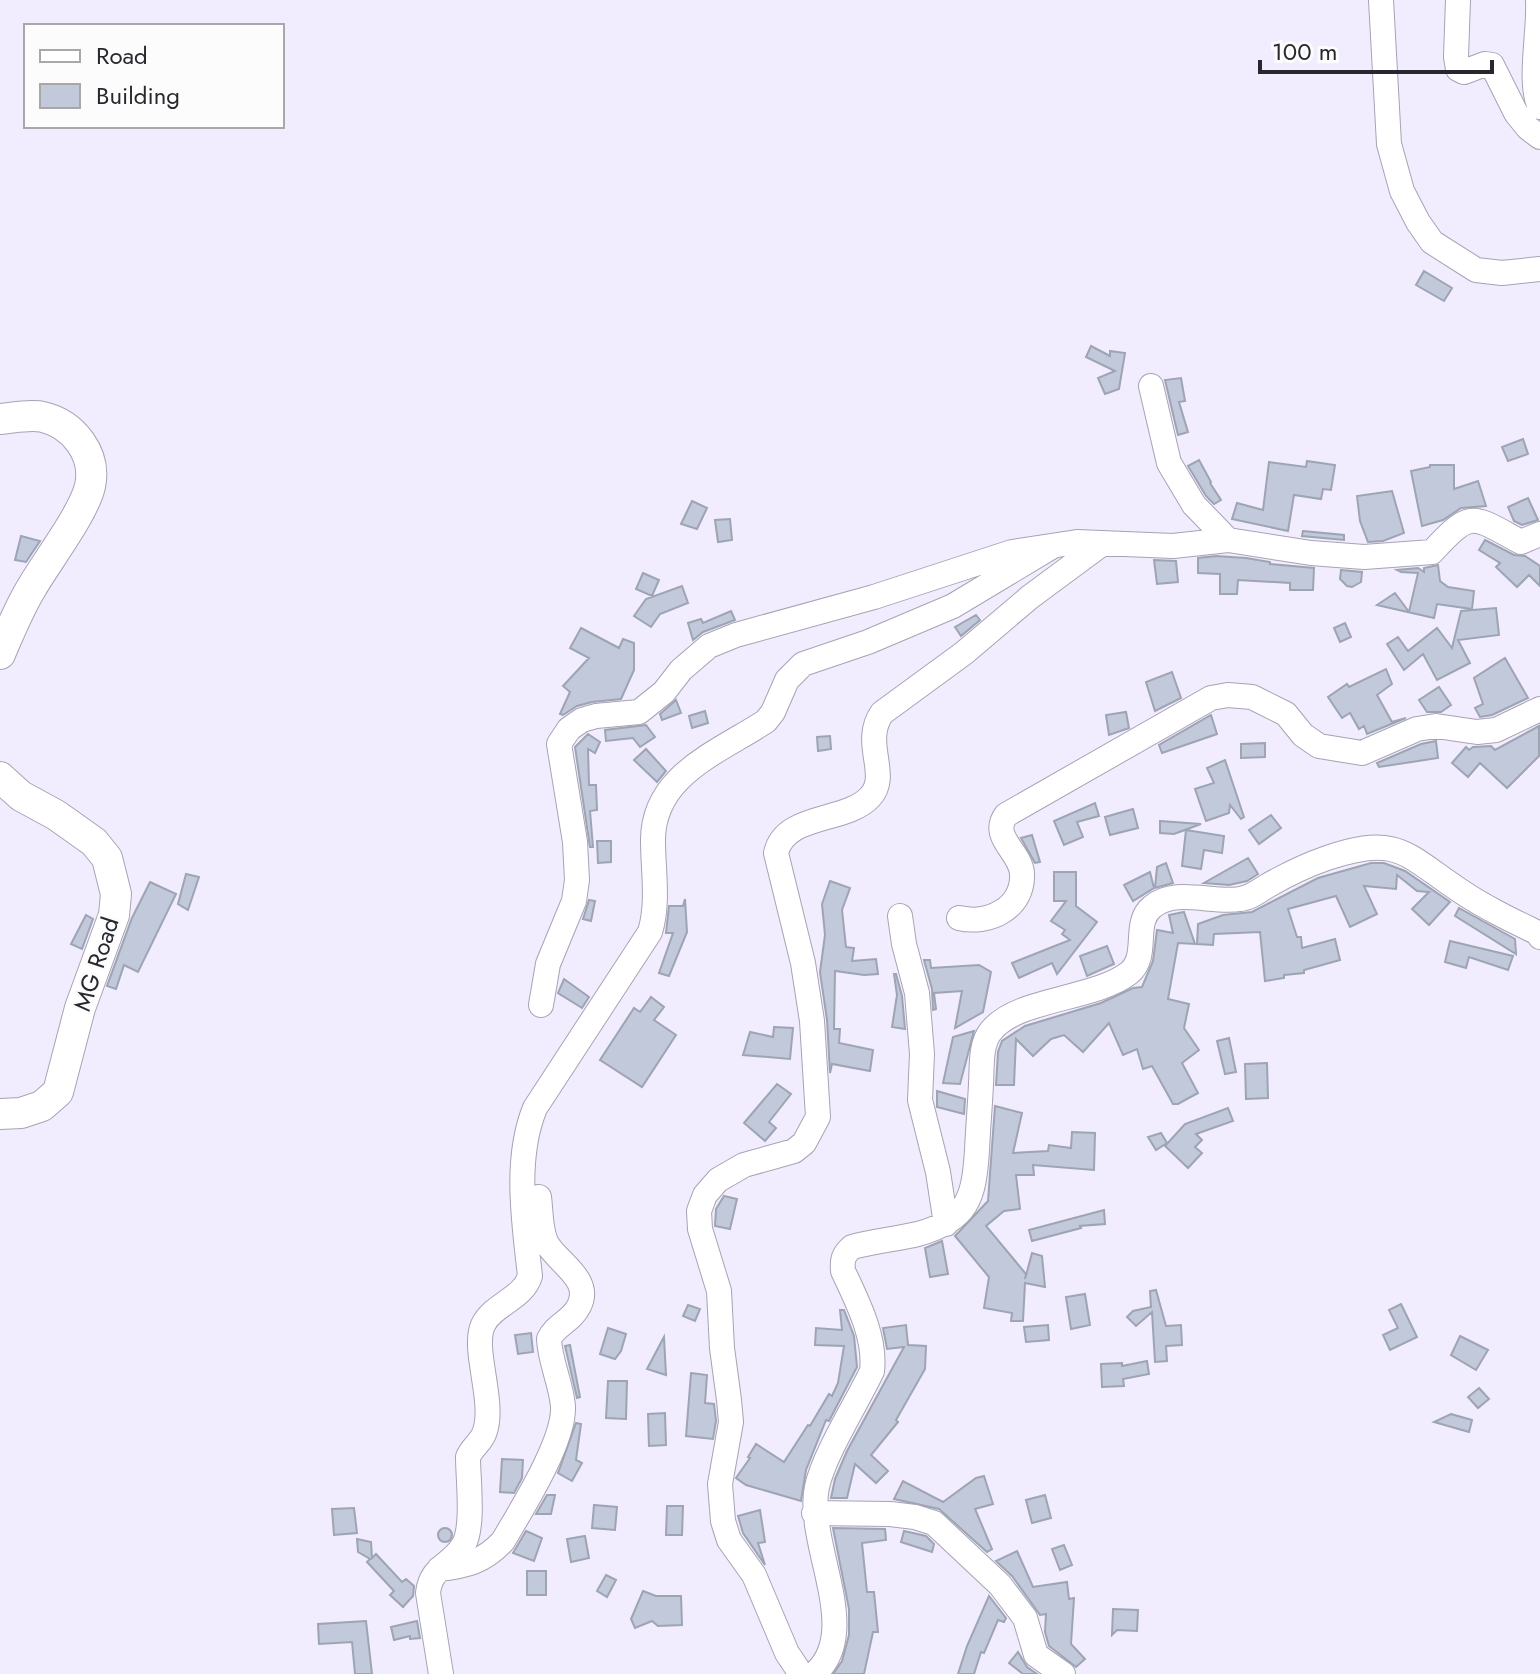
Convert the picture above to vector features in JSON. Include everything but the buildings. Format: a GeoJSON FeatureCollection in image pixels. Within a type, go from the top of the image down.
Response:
{"type":"FeatureCollection","features":[{"type":"Feature","properties":{"kind":"main road"},"geometry":{"type":"LineString","coordinates":[[0,419],[41,417],[66,426],[83,443],[91,484],[82,506],[23,601],[0,654]]}},
{"type":"Feature","properties":{"kind":"main road","name":"MG Road"},"geometry":{"type":"LineString","coordinates":[[0,777],[21,796],[69,823],[94,842],[107,858],[116,894],[114,915],[80,1008],[58,1092],[42,1106],[21,1113],[0,1114]]}},
{"type":"Feature","properties":{"kind":"street"},"geometry":{"type":"LineString","coordinates":[[1381,0],[1389,144],[1402,191],[1418,222],[1432,242],[1476,270],[1502,273],[1540,269]]}},
{"type":"Feature","properties":{"kind":"street"},"geometry":{"type":"LineString","coordinates":[[1458,0],[1458,69],[1464,72],[1485,64],[1492,65],[1516,113],[1540,137]]}},
{"type":"Feature","properties":{"kind":"street"},"geometry":{"type":"LineString","coordinates":[[1538,0],[1534,88],[1540,107]]}},
{"type":"Feature","properties":{"kind":"street"},"geometry":{"type":"LineString","coordinates":[[1151,386],[1169,463],[1194,505],[1228,540]]}},
{"type":"Feature","properties":{"kind":"street"},"geometry":{"type":"LineString","coordinates":[[541,1005],[548,964],[574,901],[577,880],[575,842],[559,744],[569,729],[582,720],[639,712],[664,692],[681,670],[709,646],[736,635],[874,597],[988,558],[1053,546],[1103,543],[1173,546],[1228,540],[1311,553],[1364,557],[1432,552],[1458,523],[1476,519],[1521,542],[1540,534]]}},
{"type":"Feature","properties":{"kind":"street"},"geometry":{"type":"LineString","coordinates":[[801,1674],[787,1653],[754,1575],[729,1540],[719,1503],[731,1422],[719,1291],[700,1229],[699,1211],[705,1195],[718,1180],[744,1165],[794,1151],[804,1143],[818,1117],[812,1021],[803,963],[776,853],[782,838],[797,827],[846,811],[871,797],[879,778],[874,724],[882,713],[964,653],[1030,597],[1103,543]]}},
{"type":"Feature","properties":{"kind":"street"},"geometry":{"type":"LineString","coordinates":[[441,1674],[428,1593],[429,1582],[466,1541],[468,1457],[485,1433],[487,1420],[481,1335],[483,1325],[490,1315],[528,1284],[530,1276],[523,1159],[527,1127],[535,1108],[650,932],[656,913],[653,836],[658,808],[670,786],[692,767],[766,721],[787,680],[803,664],[868,642],[953,606],[1053,546]]}},
{"type":"Feature","properties":{"kind":"street"},"geometry":{"type":"LineString","coordinates":[[959,918],[976,922],[991,918],[1012,903],[1020,889],[1022,873],[1019,862],[1000,830],[1006,815],[1211,698],[1228,695],[1252,697],[1286,714],[1303,735],[1319,746],[1362,753],[1417,729],[1436,726],[1477,732],[1496,730],[1540,709]]}},
{"type":"Feature","properties":{"kind":"street"},"geometry":{"type":"LineString","coordinates":[[814,1674],[829,1657],[834,1645],[833,1607],[814,1513],[817,1485],[872,1371],[873,1359],[868,1334],[843,1271],[842,1261],[852,1247],[917,1234],[946,1224],[963,1210],[972,1195],[976,1175],[983,1058],[990,1031],[1008,1017],[1091,991],[1129,973],[1140,956],[1145,916],[1152,906],[1170,897],[1240,899],[1325,858],[1356,849],[1393,849],[1410,855],[1476,901],[1538,933],[1540,937]]}},
{"type":"Feature","properties":{"kind":"street"},"geometry":{"type":"LineString","coordinates":[[900,916],[917,993],[922,1054],[920,1100],[938,1172],[946,1224]]}},
{"type":"Feature","properties":{"kind":"street"},"geometry":{"type":"LineString","coordinates":[[439,1569],[469,1565],[494,1552],[503,1541],[548,1457],[563,1417],[563,1403],[549,1339],[551,1333],[579,1306],[582,1297],[573,1272],[544,1237],[537,1184],[523,1159]]}},
{"type":"Feature","properties":{"kind":"street"},"geometry":{"type":"LineString","coordinates":[[814,1513],[890,1514],[934,1523],[1000,1585],[1025,1618],[1036,1655],[1063,1674]]}}]}
